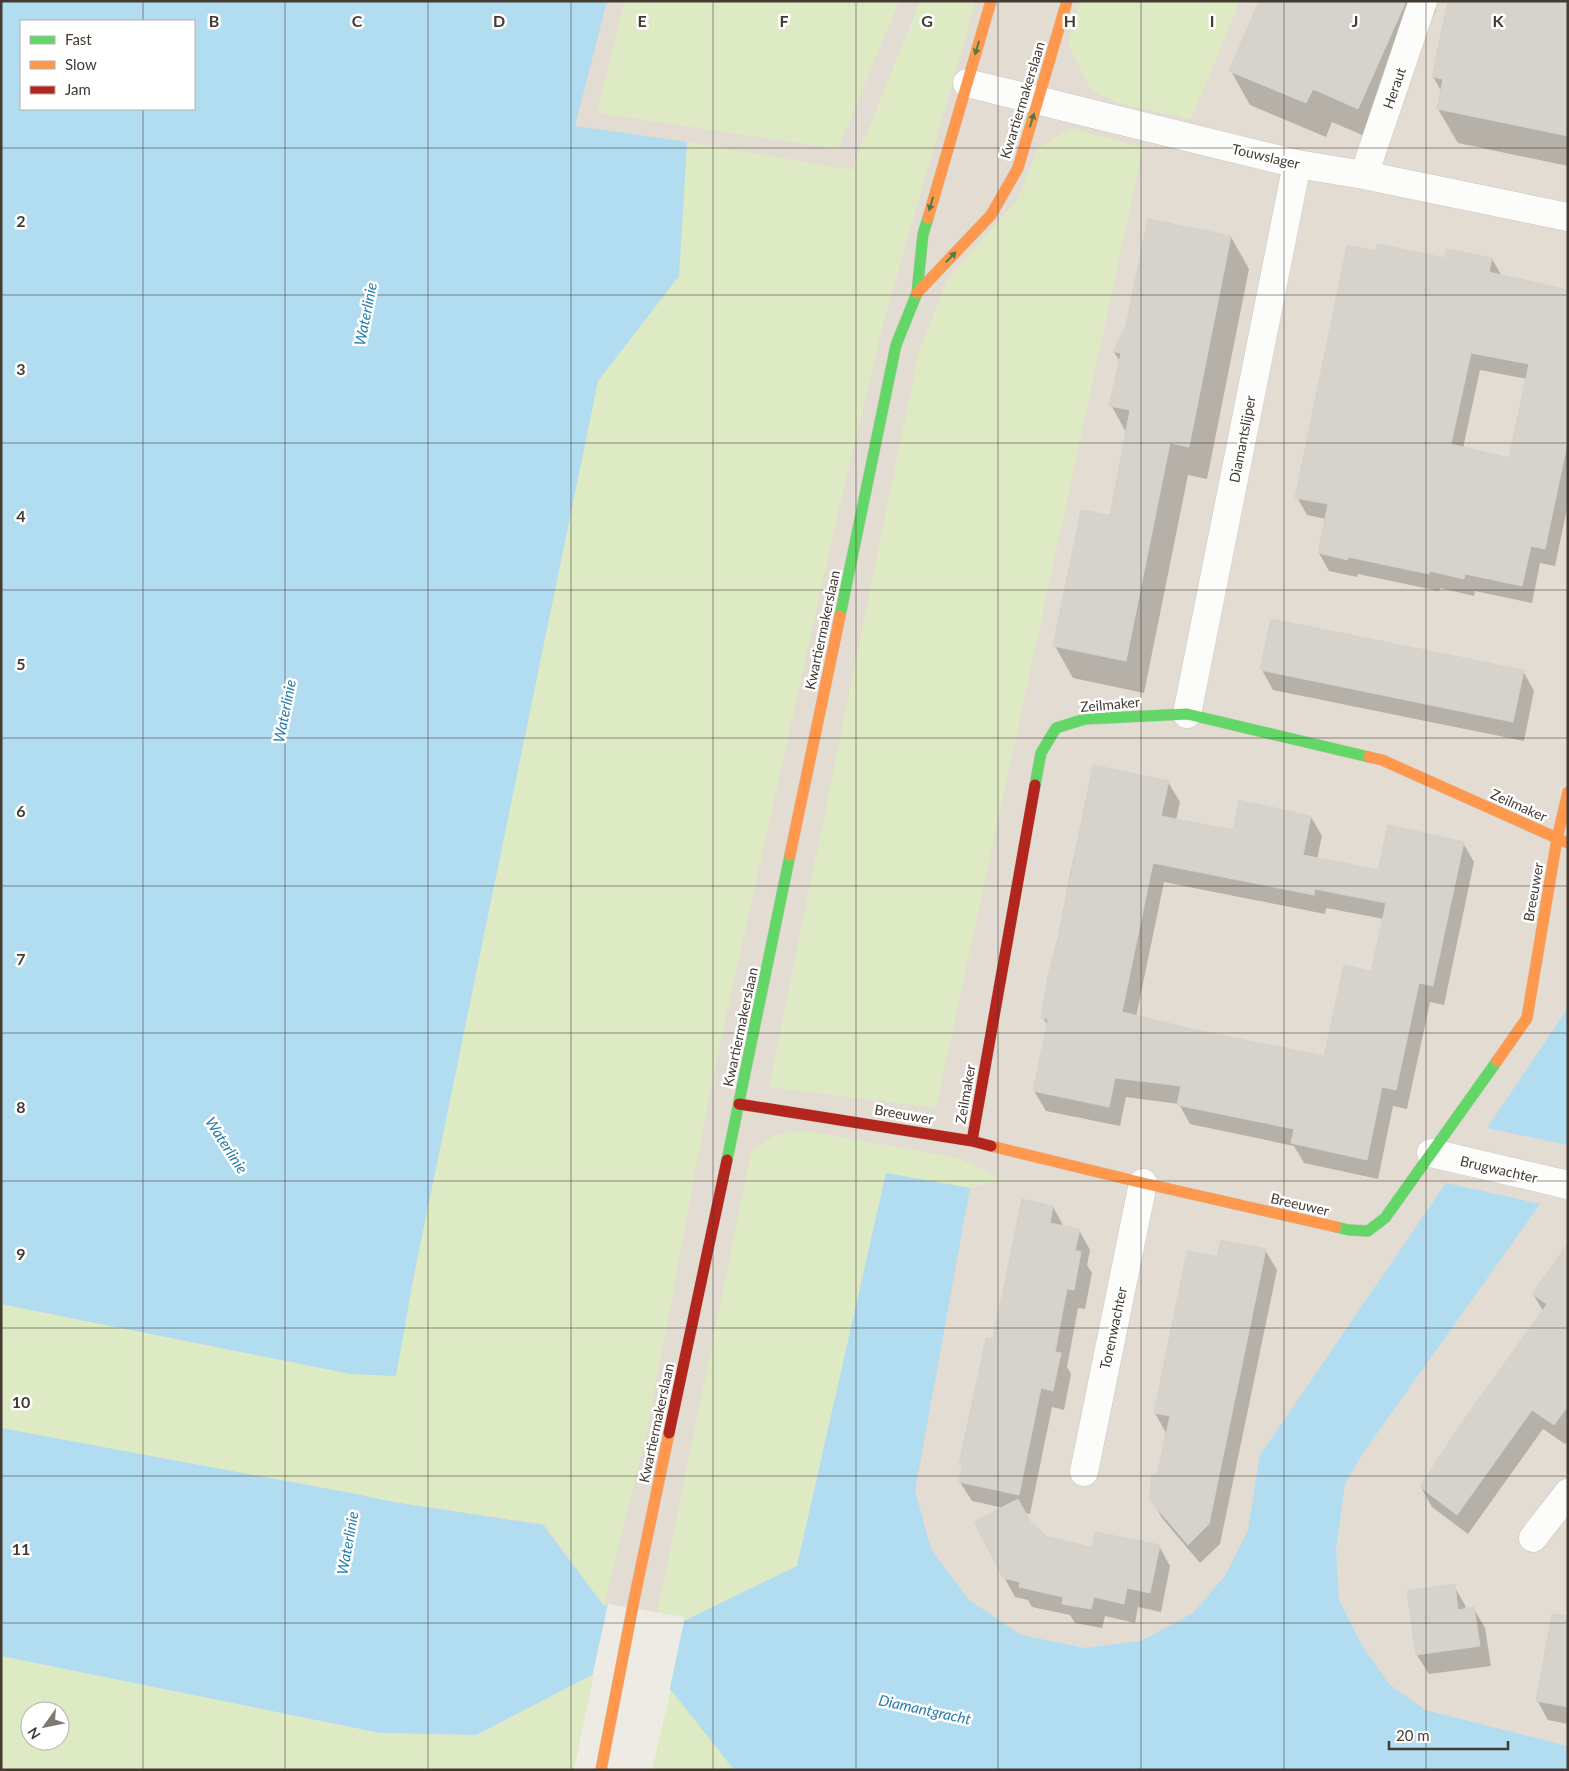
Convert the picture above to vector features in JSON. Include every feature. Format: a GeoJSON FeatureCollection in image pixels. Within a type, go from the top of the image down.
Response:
{"type":"FeatureCollection","features":[{"type":"Feature","properties":{"kind":"main road","name":"Kwartiermakerslaan"},"geometry":{"type":"LineString","coordinates":[[601,1770],[634,1600],[739,1104],[896,344],[917,293],[923,234],[990,1]]}},
{"type":"Feature","properties":{"kind":"main road","name":"Kwartiermakerslaan"},"geometry":{"type":"LineString","coordinates":[[917,293],[991,215],[1018,168],[1067,1]]}},
{"type":"Feature","properties":{"kind":"main road","name":"Zeilmaker"},"geometry":{"type":"LineString","coordinates":[[972,1141],[1041,753],[1056,728],[1085,719],[1187,714],[1382,760],[1563,841]]}},
{"type":"Feature","properties":{"kind":"main road","name":"Breeuwer"},"geometry":{"type":"LineString","coordinates":[[739,1104],[972,1141],[1143,1183],[1349,1230],[1368,1230],[1385,1218],[1527,1018],[1563,841],[1568,792]]}},
{"type":"Feature","properties":{"kind":"street","name":"Heraut"},"geometry":{"type":"LineString","coordinates":[[1364,175],[1423,1]]}},
{"type":"Feature","properties":{"kind":"street","name":"Touwslager"},"geometry":{"type":"LineString","coordinates":[[967,83],[1297,164],[1364,175],[1568,217]]}},
{"type":"Feature","properties":{"kind":"street","name":"Diamantslijper"},"geometry":{"type":"LineString","coordinates":[[1187,714],[1297,164]]}},
{"type":"Feature","properties":{"kind":"street","name":"Brugwachter"},"geometry":{"type":"LineString","coordinates":[[1431,1153],[1568,1186]]}},
{"type":"Feature","properties":{"kind":"street","name":"Torenwachter"},"geometry":{"type":"LineString","coordinates":[[1084,1472],[1143,1183]]}},
{"type":"Feature","properties":{"kind":"street"},"geometry":{"type":"LineString","coordinates":[[1533,1538],[1568,1493]]}},
{"type":"Feature","properties":{"kind":"shaded area"},"geometry":{"type":"Polygon","coordinates":[[[1,1],[1568,1],[1568,1759],[633,1616],[1,1490],[1,1]]]}},
{"type":"Feature","properties":{"kind":"green space"},"geometry":{"type":"Polygon","coordinates":[[[624,1],[899,1],[838,149],[597,113],[624,1]]]}},
{"type":"Feature","properties":{"kind":"green space"},"geometry":{"type":"Polygon","coordinates":[[[920,1],[976,1],[883,324],[839,509],[715,1066],[648,1426],[604,1606],[544,1524],[393,1502],[1,1429],[1,1304],[351,1374],[396,1376],[414,1275],[598,381],[679,276],[687,142],[852,170],[920,1]]]}},
{"type":"Feature","properties":{"kind":"green space"},"geometry":{"type":"Polygon","coordinates":[[[1080,1],[1240,1],[1191,119],[1118,103],[1090,89],[1068,44],[1080,1]]]}},
{"type":"Feature","properties":{"kind":"green space"},"geometry":{"type":"Polygon","coordinates":[[[1072,128],[1143,148],[936,1108],[769,1087],[919,350],[949,277],[1017,200],[1038,148],[1072,128]]]}},
{"type":"Feature","properties":{"kind":"green space"},"geometry":{"type":"Polygon","coordinates":[[[813,1132],[958,1158],[1002,1179],[971,1188],[886,1173],[797,1566],[686,1620],[657,1614],[751,1153],[772,1137],[786,1133],[813,1132]]]}},
{"type":"Feature","properties":{"kind":"green space"},"geometry":{"type":"Polygon","coordinates":[[[1,1656],[380,1733],[476,1735],[594,1674],[574,1770],[1,1770],[1,1656]]]}},
{"type":"Feature","properties":{"kind":"green space"},"geometry":{"type":"Polygon","coordinates":[[[671,1689],[734,1770],[652,1770],[671,1689]]]}},
{"type":"Feature","properties":{"kind":"water","name":"Waterlinie"},"geometry":{"type":"Polygon","coordinates":[[[1,1],[607,1],[575,126],[687,142],[679,276],[598,381],[414,1275],[396,1376],[351,1374],[1,1304],[1,1]]]}},
{"type":"Feature","properties":{"kind":"water"},"geometry":{"type":"Polygon","coordinates":[[[1568,1008],[1568,1145],[1487,1128],[1568,1008]]]}},
{"type":"Feature","properties":{"kind":"water"},"geometry":{"type":"Polygon","coordinates":[[[886,1173],[970,1188],[915,1491],[931,1549],[968,1599],[1021,1635],[1085,1648],[1141,1641],[1193,1613],[1225,1576],[1248,1530],[1260,1455],[1446,1183],[1540,1204],[1363,1453],[1345,1484],[1336,1549],[1339,1600],[1361,1644],[1389,1684],[1425,1710],[1568,1746],[1568,1770],[734,1770],[671,1690],[594,1674],[476,1735],[380,1733],[1,1656],[1,1428],[393,1502],[543,1525],[604,1606],[686,1620],[797,1566],[886,1173]]]}},
{"type":"Feature","properties":{"kind":"pier"},"geometry":{"type":"Polygon","coordinates":[[[608,1604],[685,1617],[669,1692],[592,1677],[608,1604]]]}},
{"type":"Feature","properties":{"kind":"building"},"geometry":{"type":"Polygon","coordinates":[[[1259,1],[1406,1],[1358,109],[1313,89],[1306,103],[1229,71],[1259,1]]]}},
{"type":"Feature","properties":{"kind":"building"},"geometry":{"type":"Polygon","coordinates":[[[1448,1],[1568,1],[1568,136],[1437,109],[1443,79],[1432,77],[1448,1]]]}},
{"type":"Feature","properties":{"kind":"building"},"geometry":{"type":"Polygon","coordinates":[[[1148,219],[1231,236],[1189,447],[1170,443],[1126,661],[1053,646],[1081,510],[1110,515],[1130,410],[1109,406],[1121,353],[1113,352],[1126,325],[1148,219]]]}},
{"type":"Feature","properties":{"kind":"building"},"geometry":{"type":"Polygon","coordinates":[[[1377,244],[1445,258],[1446,249],[1492,258],[1489,272],[1568,290],[1568,440],[1545,549],[1531,546],[1522,586],[1465,574],[1464,579],[1430,571],[1429,574],[1348,557],[1348,560],[1318,553],[1328,504],[1295,498],[1347,245],[1376,251],[1377,244]],[[1471,353],[1451,444],[1509,458],[1529,364],[1471,353]]]}},
{"type":"Feature","properties":{"kind":"building"},"geometry":{"type":"Polygon","coordinates":[[[1271,619],[1524,670],[1513,722],[1260,670],[1271,619]]]}},
{"type":"Feature","properties":{"kind":"building"},"geometry":{"type":"Polygon","coordinates":[[[1093,765],[1169,781],[1161,816],[1233,830],[1239,800],[1311,816],[1303,855],[1378,870],[1388,825],[1464,842],[1433,986],[1419,983],[1396,1090],[1382,1087],[1367,1160],[1291,1143],[1294,1129],[1177,1105],[1181,1086],[1115,1078],[1109,1107],[1033,1091],[1048,1019],[1041,1018],[1048,976],[1058,938],[1093,765]],[[1153,863],[1122,1012],[1192,1029],[1324,1056],[1344,965],[1371,971],[1386,903],[1315,889],[1314,895],[1153,863]]]}},
{"type":"Feature","properties":{"kind":"building"},"geometry":{"type":"Polygon","coordinates":[[[1022,1199],[1053,1206],[1050,1223],[1080,1229],[1075,1250],[1081,1252],[1074,1290],[1067,1289],[1055,1352],[1061,1353],[1053,1391],[1041,1388],[1019,1495],[959,1482],[962,1466],[959,1465],[986,1338],[993,1339],[1022,1199]]]}},
{"type":"Feature","properties":{"kind":"building"},"geometry":{"type":"Polygon","coordinates":[[[1221,1240],[1266,1249],[1209,1524],[1188,1545],[1149,1499],[1152,1474],[1157,1475],[1170,1416],[1154,1413],[1187,1251],[1217,1257],[1221,1240]]]}},
{"type":"Feature","properties":{"kind":"building"},"geometry":{"type":"Polygon","coordinates":[[[1568,1243],[1568,1406],[1554,1425],[1532,1410],[1457,1515],[1420,1487],[1458,1428],[1547,1304],[1532,1294],[1568,1243]]]}},
{"type":"Feature","properties":{"kind":"building"},"geometry":{"type":"Polygon","coordinates":[[[1018,1499],[1031,1523],[1048,1537],[1092,1547],[1095,1532],[1160,1545],[1150,1593],[1127,1588],[1124,1604],[1094,1597],[1091,1609],[1062,1604],[1063,1597],[1019,1587],[1020,1582],[1003,1578],[974,1522],[1018,1499]]]}},
{"type":"Feature","properties":{"kind":"building"},"geometry":{"type":"Polygon","coordinates":[[[1455,1584],[1458,1610],[1474,1607],[1480,1646],[1416,1655],[1407,1591],[1455,1584]]]}},
{"type":"Feature","properties":{"kind":"building"},"geometry":{"type":"Polygon","coordinates":[[[1552,1614],[1568,1616],[1568,1707],[1536,1701],[1552,1614]]]}},
{"type":"Feature","properties":{"kind":"traffic: fast"},"geometry":{"type":"LineString","coordinates":[[840,616],[896,345],[917,293],[923,234],[928,218]]}},
{"type":"Feature","properties":{"kind":"traffic: fast"},"geometry":{"type":"LineString","coordinates":[[1035,785],[1041,753],[1056,728],[1085,719],[1187,714],[1369,757]]}},
{"type":"Feature","properties":{"kind":"traffic: fast"},"geometry":{"type":"LineString","coordinates":[[727,1160],[790,855]]}},
{"type":"Feature","properties":{"kind":"traffic: fast"},"geometry":{"type":"LineString","coordinates":[[1336,1227],[1368,1231],[1385,1218],[1497,1061]]}},
{"type":"Feature","properties":{"kind":"traffic: slow"},"geometry":{"type":"LineString","coordinates":[[928,218],[991,1]]}},
{"type":"Feature","properties":{"kind":"traffic: slow"},"geometry":{"type":"LineString","coordinates":[[917,293],[991,215],[1018,168],[1067,1]]}},
{"type":"Feature","properties":{"kind":"traffic: slow"},"geometry":{"type":"LineString","coordinates":[[790,855],[840,616]]}},
{"type":"Feature","properties":{"kind":"traffic: slow"},"geometry":{"type":"LineString","coordinates":[[1369,757],[1382,760],[1568,843]]}},
{"type":"Feature","properties":{"kind":"traffic: slow"},"geometry":{"type":"LineString","coordinates":[[1497,1061],[1527,1018],[1557,839],[1568,792]]}},
{"type":"Feature","properties":{"kind":"traffic: slow"},"geometry":{"type":"LineString","coordinates":[[991,1146],[1336,1227]]}},
{"type":"Feature","properties":{"kind":"traffic: slow"},"geometry":{"type":"LineString","coordinates":[[601,1770],[669,1433]]}},
{"type":"Feature","properties":{"kind":"traffic: jam"},"geometry":{"type":"LineString","coordinates":[[972,1141],[1035,785]]}},
{"type":"Feature","properties":{"kind":"traffic: jam"},"geometry":{"type":"LineString","coordinates":[[739,1104],[972,1141],[991,1146]]}},
{"type":"Feature","properties":{"kind":"traffic: jam"},"geometry":{"type":"LineString","coordinates":[[669,1433],[727,1160]]}},
{"type":"Feature","properties":{"kind":"water label","name":"Diamantgracht"},"geometry":{"type":"Point","coordinates":[925,1709]}}]}
